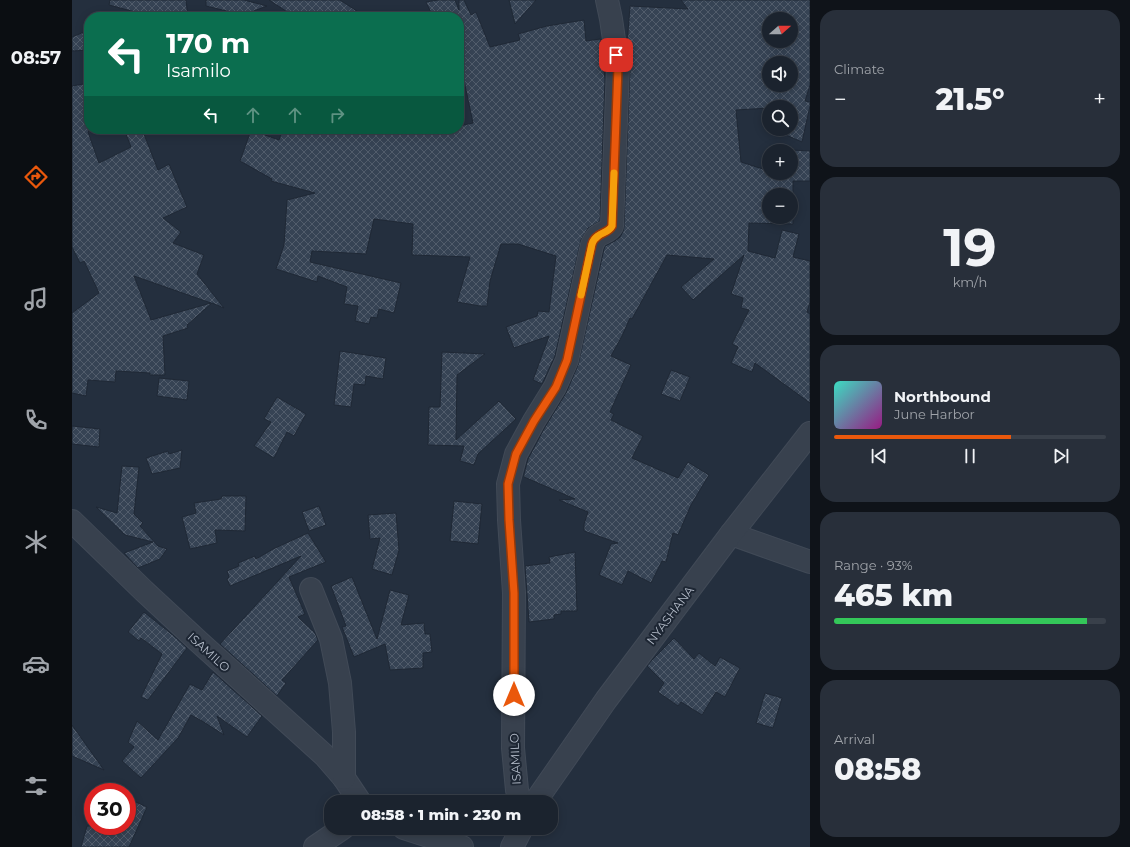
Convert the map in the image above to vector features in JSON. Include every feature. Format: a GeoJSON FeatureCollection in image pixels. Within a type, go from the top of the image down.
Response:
{"type":"FeatureCollection","features":[{"type":"Feature","properties":{"kind":"street","name":"ISAMILO"},"geometry":{"type":"LineString","coordinates":[[518,795],[514,748],[514,593],[508,484],[516,454],[534,421],[556,387],[567,360],[592,244],[598,236],[610,229],[612,226],[618,67],[607,0]]}},
{"type":"Feature","properties":{"kind":"street","name":"NYASHANA"},"geometry":{"type":"LineString","coordinates":[[540,795],[606,700],[731,534],[810,433]]}},
{"type":"Feature","properties":{"kind":"street","name":"ISAMILO"},"geometry":{"type":"LineString","coordinates":[[72,521],[138,586],[324,755],[344,778],[355,795]]}},
{"type":"Feature","properties":{"kind":"street"},"geometry":{"type":"LineString","coordinates":[[731,534],[810,562]]}},
{"type":"Feature","properties":{"kind":"street"},"geometry":{"type":"LineString","coordinates":[[311,589],[331,639],[340,683],[344,732],[344,778]]}},
{"type":"Feature","properties":{"kind":"street"},"geometry":{"type":"LineString","coordinates":[[315,847],[333,835]]}},
{"type":"Feature","properties":{"kind":"street"},"geometry":{"type":"LineString","coordinates":[[425,835],[462,847]]}},
{"type":"Feature","properties":{"kind":"street"},"geometry":{"type":"LineString","coordinates":[[512,847],[518,835]]}},
{"type":"Feature","properties":{"kind":"building"},"geometry":{"type":"Polygon","coordinates":[[[110,0],[186,0],[187,12],[135,12],[109,5],[110,0]]]}},
{"type":"Feature","properties":{"kind":"building"},"geometry":{"type":"Polygon","coordinates":[[[206,0],[244,0],[267,6],[251,12],[231,12],[206,6],[206,0]]]}},
{"type":"Feature","properties":{"kind":"building"},"geometry":{"type":"Polygon","coordinates":[[[269,0],[340,0],[358,12],[287,12],[269,0]]]}},
{"type":"Feature","properties":{"kind":"building"},"geometry":{"type":"Polygon","coordinates":[[[455,0],[459,10],[459,0],[464,0],[471,15],[476,12],[490,47],[520,40],[518,34],[547,26],[584,20],[586,41],[600,39],[605,79],[600,221],[588,228],[581,240],[555,356],[542,384],[533,380],[549,336],[514,348],[506,327],[537,316],[538,311],[549,312],[556,256],[518,244],[501,244],[490,281],[487,306],[457,302],[470,257],[412,255],[413,224],[374,219],[366,254],[312,251],[310,262],[401,283],[394,313],[379,309],[377,318],[371,317],[369,324],[355,321],[358,306],[344,304],[347,287],[318,276],[317,282],[276,269],[284,245],[287,200],[315,193],[271,181],[272,179],[240,161],[250,134],[262,134],[279,140],[281,134],[464,134],[464,125],[473,123],[464,81],[464,12],[431,12],[426,2],[455,0]]]}},
{"type":"Feature","properties":{"kind":"building"},"geometry":{"type":"Polygon","coordinates":[[[509,0],[536,0],[515,24],[509,0]]]}},
{"type":"Feature","properties":{"kind":"building"},"geometry":{"type":"Polygon","coordinates":[[[681,0],[810,0],[810,85],[805,101],[810,102],[810,106],[802,142],[788,136],[798,136],[798,100],[762,100],[762,108],[736,110],[741,162],[762,169],[762,180],[798,180],[798,150],[810,151],[810,181],[793,181],[793,188],[762,188],[762,223],[749,223],[748,251],[775,258],[782,230],[799,234],[793,257],[810,261],[810,302],[807,312],[810,314],[810,403],[755,363],[752,372],[731,363],[738,347],[732,344],[749,310],[741,308],[743,298],[731,294],[744,255],[693,300],[681,287],[714,259],[667,255],[632,319],[630,318],[611,356],[631,365],[610,412],[614,414],[611,420],[643,436],[632,458],[678,478],[688,462],[709,475],[691,505],[678,535],[673,533],[666,562],[662,561],[651,583],[628,571],[622,585],[599,575],[611,544],[618,543],[584,531],[584,524],[588,512],[559,500],[575,499],[524,477],[524,474],[528,459],[545,427],[566,393],[578,365],[605,246],[615,241],[623,232],[630,67],[627,45],[630,6],[688,9],[681,0]]]}},
{"type":"Feature","properties":{"kind":"building"},"geometry":{"type":"Polygon","coordinates":[[[84,32],[84,50],[72,51],[72,37],[84,32]]]}},
{"type":"Feature","properties":{"kind":"building"},"geometry":{"type":"Polygon","coordinates":[[[84,84],[84,134],[89,134],[99,163],[131,147],[126,134],[144,134],[158,170],[169,164],[187,207],[163,218],[181,232],[173,243],[204,255],[197,274],[224,308],[212,303],[187,325],[188,328],[163,336],[165,375],[150,375],[150,373],[116,371],[115,382],[88,380],[86,396],[72,393],[72,313],[99,293],[84,261],[80,263],[72,247],[72,86],[84,84]],[[134,276],[151,320],[211,303],[134,276]]]}},
{"type":"Feature","properties":{"kind":"building"},"geometry":{"type":"Polygon","coordinates":[[[340,351],[386,358],[383,379],[366,376],[365,385],[354,384],[351,407],[334,405],[340,351]]]}},
{"type":"Feature","properties":{"kind":"building"},"geometry":{"type":"Polygon","coordinates":[[[442,352],[485,354],[457,375],[456,440],[499,401],[516,419],[478,454],[474,465],[460,461],[464,446],[428,445],[429,407],[440,407],[442,352]]]}},
{"type":"Feature","properties":{"kind":"building"},"geometry":{"type":"Polygon","coordinates":[[[671,370],[690,377],[680,401],[661,394],[671,370]]]}},
{"type":"Feature","properties":{"kind":"building"},"geometry":{"type":"Polygon","coordinates":[[[159,378],[189,381],[187,400],[157,396],[159,378]]]}},
{"type":"Feature","properties":{"kind":"building"},"geometry":{"type":"Polygon","coordinates":[[[277,397],[306,414],[294,436],[287,432],[274,458],[254,446],[271,422],[264,419],[277,397]]]}},
{"type":"Feature","properties":{"kind":"building"},"geometry":{"type":"Polygon","coordinates":[[[72,426],[100,429],[99,447],[72,444],[72,426]]]}},
{"type":"Feature","properties":{"kind":"building"},"geometry":{"type":"Polygon","coordinates":[[[182,450],[180,468],[152,474],[146,458],[168,451],[169,454],[182,450]]]}},
{"type":"Feature","properties":{"kind":"building"},"geometry":{"type":"Polygon","coordinates":[[[122,466],[139,467],[134,514],[143,523],[140,526],[158,546],[167,549],[160,559],[138,568],[124,553],[153,542],[125,535],[96,507],[117,513],[122,466]]]}},
{"type":"Feature","properties":{"kind":"building"},"geometry":{"type":"Polygon","coordinates":[[[222,496],[246,496],[245,531],[215,530],[217,543],[190,549],[182,517],[196,513],[194,503],[221,499],[222,496]]]}},
{"type":"Feature","properties":{"kind":"building"},"geometry":{"type":"Polygon","coordinates":[[[454,501],[482,504],[478,544],[450,541],[454,501]]]}},
{"type":"Feature","properties":{"kind":"building"},"geometry":{"type":"Polygon","coordinates":[[[319,506],[326,525],[309,531],[302,512],[319,506]]]}},
{"type":"Feature","properties":{"kind":"building"},"geometry":{"type":"Polygon","coordinates":[[[396,513],[399,550],[392,575],[372,569],[380,538],[370,539],[368,515],[396,513]]]}},
{"type":"Feature","properties":{"kind":"building"},"geometry":{"type":"Polygon","coordinates":[[[308,533],[326,562],[289,577],[305,614],[298,617],[315,633],[318,640],[282,680],[286,683],[277,696],[220,644],[301,556],[230,586],[227,579],[229,577],[227,571],[239,566],[238,563],[255,556],[256,559],[273,549],[308,533]]]}},
{"type":"Feature","properties":{"kind":"building"},"geometry":{"type":"Polygon","coordinates":[[[575,552],[577,611],[561,611],[561,614],[554,615],[554,619],[529,622],[525,566],[550,563],[549,557],[575,552]]]}},
{"type":"Feature","properties":{"kind":"building"},"geometry":{"type":"Polygon","coordinates":[[[352,577],[377,639],[390,590],[409,595],[401,625],[424,623],[425,634],[430,634],[432,652],[423,653],[423,668],[390,670],[385,644],[354,657],[342,627],[346,626],[331,586],[352,577]]]}},
{"type":"Feature","properties":{"kind":"building"},"geometry":{"type":"Polygon","coordinates":[[[144,612],[187,648],[148,700],[141,697],[162,654],[141,638],[139,641],[128,632],[144,612]]]}},
{"type":"Feature","properties":{"kind":"building"},"geometry":{"type":"Polygon","coordinates":[[[674,638],[694,659],[699,653],[715,666],[720,657],[740,668],[725,697],[716,692],[702,715],[681,702],[678,706],[658,692],[664,683],[647,666],[674,638]]]}},
{"type":"Feature","properties":{"kind":"building"},"geometry":{"type":"Polygon","coordinates":[[[213,672],[262,716],[247,737],[217,716],[224,735],[191,715],[178,738],[141,778],[122,761],[134,747],[128,742],[137,721],[158,740],[190,684],[202,690],[213,672]]]}},
{"type":"Feature","properties":{"kind":"building"},"geometry":{"type":"Polygon","coordinates":[[[765,693],[782,698],[773,728],[756,723],[765,693]]]}},
{"type":"Feature","properties":{"kind":"building"},"geometry":{"type":"Polygon","coordinates":[[[72,725],[104,770],[72,756],[72,725]]]}},
{"type":"Feature","properties":{"kind":"building"},"geometry":{"type":"Polygon","coordinates":[[[136,802],[147,807],[136,831],[136,802]]]}},
{"type":"Feature","properties":{"kind":"building"},"geometry":{"type":"Polygon","coordinates":[[[84,835],[134,835],[129,847],[81,847],[84,835]]]}},
{"type":"Feature","properties":{"kind":"slow traffic"},"geometry":{"type":"LineString","coordinates":[[581,295],[592,244],[598,236],[610,229],[612,226],[614,173]]}},
{"type":"Feature","properties":{"kind":"route"},"geometry":{"type":"LineString","coordinates":[[514,695],[514,593],[508,484],[516,454],[534,421],[556,387],[567,360],[592,244],[598,236],[610,229],[612,226],[618,67],[616,55]]}}]}
